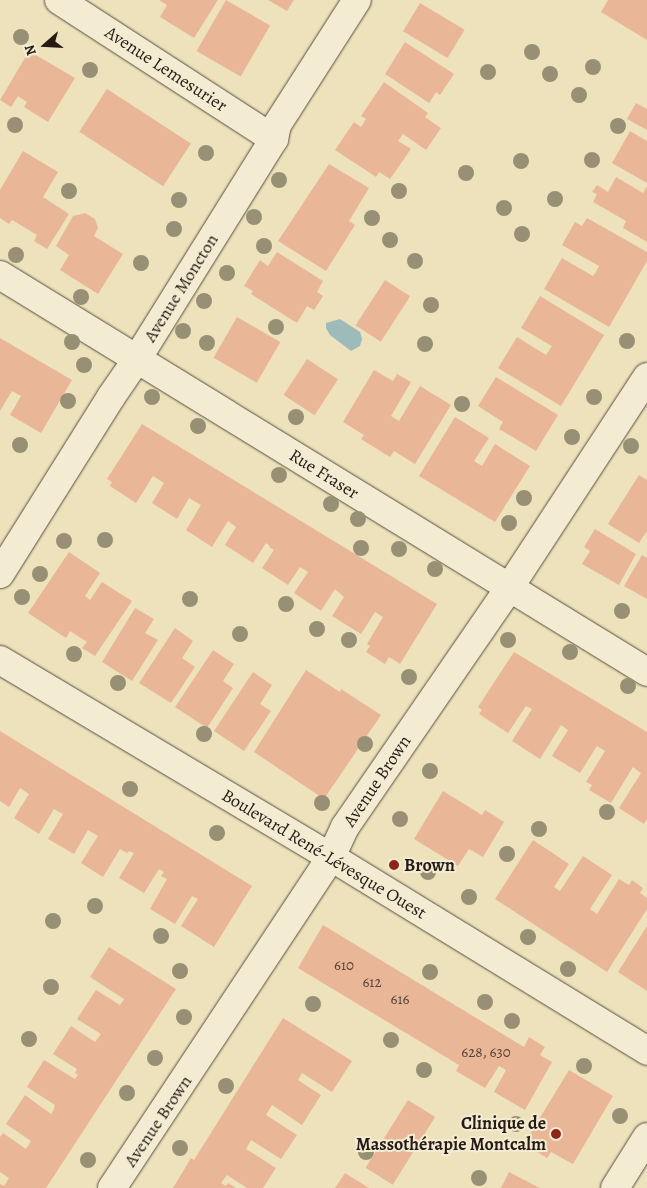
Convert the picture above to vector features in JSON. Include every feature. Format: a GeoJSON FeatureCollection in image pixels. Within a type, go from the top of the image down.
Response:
{"type":"FeatureCollection","features":[{"type":"Feature","properties":{"kind":"street","name":"Avenue Lemesurier"},"geometry":{"type":"LineString","coordinates":[[59,0],[274,139]]}},
{"type":"Feature","properties":{"kind":"street","name":"Avenue Moncton"},"geometry":{"type":"LineString","coordinates":[[0,574],[274,139],[278,125],[357,0]]}},
{"type":"Feature","properties":{"kind":"street","name":"Rue Fraser"},"geometry":{"type":"LineString","coordinates":[[0,275],[647,672]]}},
{"type":"Feature","properties":{"kind":"street","name":"Avenue Brown"},"geometry":{"type":"LineString","coordinates":[[112,1188],[331,857],[345,827],[510,588],[647,377]]}},
{"type":"Feature","properties":{"kind":"street","name":"Boulevard René-Lévesque Ouest"},"geometry":{"type":"LineString","coordinates":[[0,660],[331,857],[647,1051]]}},
{"type":"Feature","properties":{"kind":"street"},"geometry":{"type":"LineString","coordinates":[[615,1188],[647,1137]]}},
{"type":"Feature","properties":{"kind":"water"},"geometry":{"type":"Polygon","coordinates":[[[340,319],[360,332],[362,339],[360,346],[351,351],[330,335],[326,328],[326,323],[340,319]]]}},
{"type":"Feature","properties":{"kind":"building"},"geometry":{"type":"Polygon","coordinates":[[[159,0],[218,0],[194,38],[160,17],[167,5],[159,0]]]}},
{"type":"Feature","properties":{"kind":"building"},"geometry":{"type":"Polygon","coordinates":[[[226,0],[270,25],[241,77],[196,51],[226,0]]]}},
{"type":"Feature","properties":{"kind":"building"},"geometry":{"type":"Polygon","coordinates":[[[268,0],[294,0],[287,11],[268,0]]]}},
{"type":"Feature","properties":{"kind":"building"},"geometry":{"type":"Polygon","coordinates":[[[608,0],[647,0],[647,40],[601,12],[608,0]]]}},
{"type":"Feature","properties":{"kind":"building"},"geometry":{"type":"Polygon","coordinates":[[[420,3],[465,30],[448,58],[403,31],[420,3]]]}},
{"type":"Feature","properties":{"kind":"building"},"geometry":{"type":"Polygon","coordinates":[[[405,42],[454,74],[440,95],[436,92],[429,103],[385,74],[405,42]]]}},
{"type":"Feature","properties":{"kind":"building"},"geometry":{"type":"Polygon","coordinates":[[[29,51],[75,78],[48,122],[24,107],[27,102],[18,96],[11,107],[0,100],[29,51]]]}},
{"type":"Feature","properties":{"kind":"building"},"geometry":{"type":"Polygon","coordinates":[[[384,82],[428,113],[425,117],[441,128],[426,150],[403,134],[398,141],[411,149],[390,179],[379,172],[376,177],[335,150],[354,122],[361,127],[366,119],[361,116],[384,82]]]}},
{"type":"Feature","properties":{"kind":"building"},"geometry":{"type":"Polygon","coordinates":[[[107,89],[191,143],[163,186],[79,132],[107,89]]]}},
{"type":"Feature","properties":{"kind":"building"},"geometry":{"type":"Polygon","coordinates":[[[636,103],[647,109],[647,130],[627,119],[636,103]]]}},
{"type":"Feature","properties":{"kind":"building"},"geometry":{"type":"Polygon","coordinates":[[[630,131],[647,141],[647,183],[612,163],[630,131]]]}},
{"type":"Feature","properties":{"kind":"building"},"geometry":{"type":"Polygon","coordinates":[[[23,151],[58,172],[43,197],[69,214],[47,249],[34,241],[37,235],[12,220],[9,224],[0,218],[0,190],[23,151]]]}},
{"type":"Feature","properties":{"kind":"building"},"geometry":{"type":"Polygon","coordinates":[[[329,164],[369,188],[349,221],[355,225],[326,271],[278,241],[329,164]]]}},
{"type":"Feature","properties":{"kind":"building"},"geometry":{"type":"Polygon","coordinates":[[[616,177],[643,193],[647,186],[647,242],[623,228],[626,221],[593,202],[597,194],[592,192],[597,185],[608,192],[616,177]]]}},
{"type":"Feature","properties":{"kind":"building"},"geometry":{"type":"Polygon","coordinates":[[[85,213],[95,219],[98,228],[94,236],[123,254],[98,294],[60,270],[69,255],[56,246],[73,216],[85,213]]]}},
{"type":"Feature","properties":{"kind":"building"},"geometry":{"type":"Polygon","coordinates":[[[587,218],[647,252],[647,261],[609,327],[544,289],[562,258],[593,276],[596,272],[599,266],[562,245],[575,222],[582,226],[587,218]]]}},
{"type":"Feature","properties":{"kind":"building"},"geometry":{"type":"Polygon","coordinates":[[[277,252],[323,281],[317,292],[323,296],[314,310],[307,306],[297,323],[251,294],[253,291],[244,286],[260,260],[268,266],[277,252]]]}},
{"type":"Feature","properties":{"kind":"building"},"geometry":{"type":"Polygon","coordinates":[[[385,280],[410,296],[381,342],[356,325],[385,280]]]}},
{"type":"Feature","properties":{"kind":"building"},"geometry":{"type":"Polygon","coordinates":[[[540,296],[604,335],[561,406],[498,368],[517,337],[546,355],[552,346],[521,328],[540,296]]]}},
{"type":"Feature","properties":{"kind":"building"},"geometry":{"type":"Polygon","coordinates":[[[237,317],[280,342],[257,383],[214,358],[237,317]]]}},
{"type":"Feature","properties":{"kind":"building"},"geometry":{"type":"Polygon","coordinates":[[[0,338],[72,380],[41,433],[10,415],[21,396],[12,391],[0,411],[0,338]]]}},
{"type":"Feature","properties":{"kind":"building"},"geometry":{"type":"Polygon","coordinates":[[[307,359],[338,379],[315,415],[284,395],[307,359]]]}},
{"type":"Feature","properties":{"kind":"building"},"geometry":{"type":"Polygon","coordinates":[[[374,370],[393,381],[397,374],[411,382],[391,416],[399,421],[420,386],[451,405],[415,464],[394,451],[390,457],[361,439],[364,435],[343,422],[374,370]]]}},
{"type":"Feature","properties":{"kind":"building"},"geometry":{"type":"Polygon","coordinates":[[[496,377],[558,415],[536,451],[499,429],[503,422],[478,406],[496,377]]]}},
{"type":"Feature","properties":{"kind":"building"},"geometry":{"type":"Polygon","coordinates":[[[455,417],[489,438],[474,461],[482,466],[495,444],[530,466],[495,522],[419,476],[455,417]]]}},
{"type":"Feature","properties":{"kind":"building"},"geometry":{"type":"Polygon","coordinates":[[[142,424],[437,604],[400,664],[389,657],[385,664],[366,652],[370,646],[367,644],[383,617],[375,612],[361,634],[332,616],[344,597],[335,589],[321,611],[294,593],[308,572],[300,567],[288,585],[262,568],[274,550],[266,543],[253,563],[225,545],[236,527],[228,521],[212,547],[186,530],[201,505],[189,498],[177,519],[152,503],[164,483],[153,476],[136,503],[110,486],[112,482],[107,479],[142,424]]]}},
{"type":"Feature","properties":{"kind":"building"},"geometry":{"type":"Polygon","coordinates":[[[639,475],[647,480],[647,531],[639,543],[608,524],[639,475]]]}},
{"type":"Feature","properties":{"kind":"building"},"geometry":{"type":"Polygon","coordinates":[[[595,529],[636,554],[619,585],[582,564],[590,551],[584,547],[595,529]]]}},
{"type":"Feature","properties":{"kind":"building"},"geometry":{"type":"Polygon","coordinates":[[[69,552],[100,573],[85,596],[90,600],[102,582],[132,601],[95,656],[82,648],[87,642],[70,631],[66,638],[28,613],[69,552]]]}},
{"type":"Feature","properties":{"kind":"building"},"geometry":{"type":"Polygon","coordinates":[[[642,555],[647,558],[647,599],[624,586],[642,555]]]}},
{"type":"Feature","properties":{"kind":"building"},"geometry":{"type":"Polygon","coordinates":[[[135,608],[154,619],[145,633],[158,640],[132,681],[102,662],[135,608]]]}},
{"type":"Feature","properties":{"kind":"building"},"geometry":{"type":"Polygon","coordinates":[[[175,628],[193,641],[182,658],[195,667],[171,703],[139,683],[175,628]]]}},
{"type":"Feature","properties":{"kind":"building"},"geometry":{"type":"Polygon","coordinates":[[[213,650],[234,664],[223,681],[233,688],[207,728],[175,707],[213,650]]]}},
{"type":"Feature","properties":{"kind":"building"},"geometry":{"type":"Polygon","coordinates":[[[514,652],[647,732],[647,819],[644,824],[619,808],[641,773],[633,767],[611,803],[589,790],[592,785],[586,782],[605,751],[597,746],[580,773],[552,756],[568,730],[561,725],[540,759],[512,741],[532,709],[526,706],[508,733],[479,714],[482,710],[478,707],[514,652]]]}},
{"type":"Feature","properties":{"kind":"building"},"geometry":{"type":"Polygon","coordinates":[[[306,670],[340,692],[341,689],[381,715],[324,799],[254,752],[306,670]]]}},
{"type":"Feature","properties":{"kind":"building"},"geometry":{"type":"Polygon","coordinates":[[[253,672],[272,685],[260,704],[271,711],[244,751],[214,731],[253,672]]]}},
{"type":"Feature","properties":{"kind":"building"},"geometry":{"type":"Polygon","coordinates":[[[0,731],[252,886],[214,947],[181,926],[198,899],[192,896],[175,924],[150,909],[167,879],[161,876],[164,872],[159,869],[144,893],[119,878],[134,853],[129,851],[127,853],[120,849],[103,877],[81,863],[98,836],[88,830],[74,854],[48,839],[63,814],[54,809],[39,834],[14,818],[29,794],[20,788],[9,807],[0,801],[0,731]]]}},
{"type":"Feature","properties":{"kind":"building"},"geometry":{"type":"Polygon","coordinates":[[[443,791],[482,815],[485,810],[504,822],[483,857],[469,849],[458,866],[414,839],[443,791]]]}},
{"type":"Feature","properties":{"kind":"building"},"geometry":{"type":"Polygon","coordinates":[[[533,840],[569,864],[554,887],[560,891],[583,856],[612,875],[590,909],[597,914],[619,879],[629,885],[632,880],[643,888],[640,893],[647,898],[647,909],[607,972],[495,899],[533,840]]]}},
{"type":"Feature","properties":{"kind":"building"},"geometry":{"type":"Polygon","coordinates":[[[323,925],[524,1047],[529,1037],[545,1047],[540,1055],[552,1062],[525,1110],[494,1092],[506,1070],[499,1066],[485,1088],[456,1071],[459,1065],[298,968],[323,925]]]}},
{"type":"Feature","properties":{"kind":"building"},"geometry":{"type":"Polygon","coordinates":[[[647,926],[647,991],[618,972],[647,926]]]}},
{"type":"Feature","properties":{"kind":"building"},"geometry":{"type":"Polygon","coordinates":[[[109,947],[176,989],[46,1188],[0,1188],[0,1184],[4,1186],[9,1178],[0,1172],[0,1137],[3,1133],[26,1149],[31,1141],[6,1124],[25,1095],[51,1114],[53,1111],[55,1105],[27,1087],[44,1060],[75,1079],[78,1075],[75,1073],[77,1069],[53,1054],[71,1026],[95,1042],[101,1034],[77,1019],[96,990],[120,1005],[124,999],[90,977],[109,947]]]}},
{"type":"Feature","properties":{"kind":"building"},"geometry":{"type":"Polygon","coordinates":[[[283,1018],[352,1061],[332,1092],[302,1073],[298,1080],[321,1095],[302,1125],[272,1105],[266,1115],[297,1135],[281,1159],[251,1140],[246,1149],[276,1168],[263,1188],[247,1188],[227,1175],[221,1183],[226,1186],[228,1183],[236,1188],[173,1188],[191,1158],[194,1160],[283,1018]]]}},
{"type":"Feature","properties":{"kind":"building"},"geometry":{"type":"Polygon","coordinates":[[[569,1070],[613,1096],[573,1164],[551,1152],[547,1158],[524,1144],[569,1070]]]}},
{"type":"Feature","properties":{"kind":"building"},"geometry":{"type":"Polygon","coordinates":[[[408,1100],[435,1117],[393,1185],[366,1168],[408,1100]]]}},
{"type":"Feature","properties":{"kind":"building"},"geometry":{"type":"Polygon","coordinates":[[[509,1172],[540,1188],[501,1188],[509,1172]]]}},
{"type":"Feature","properties":{"kind":"building"},"geometry":{"type":"Polygon","coordinates":[[[345,1173],[369,1188],[335,1188],[345,1173]]]}},
{"type":"Feature","properties":{"kind":"place","name":"Brown"},"geometry":{"type":"Point","coordinates":[394,865]}},
{"type":"Feature","properties":{"kind":"place","name":"Clinique de Massothérapie Montcalm"},"geometry":{"type":"Point","coordinates":[556,1134]}}]}
